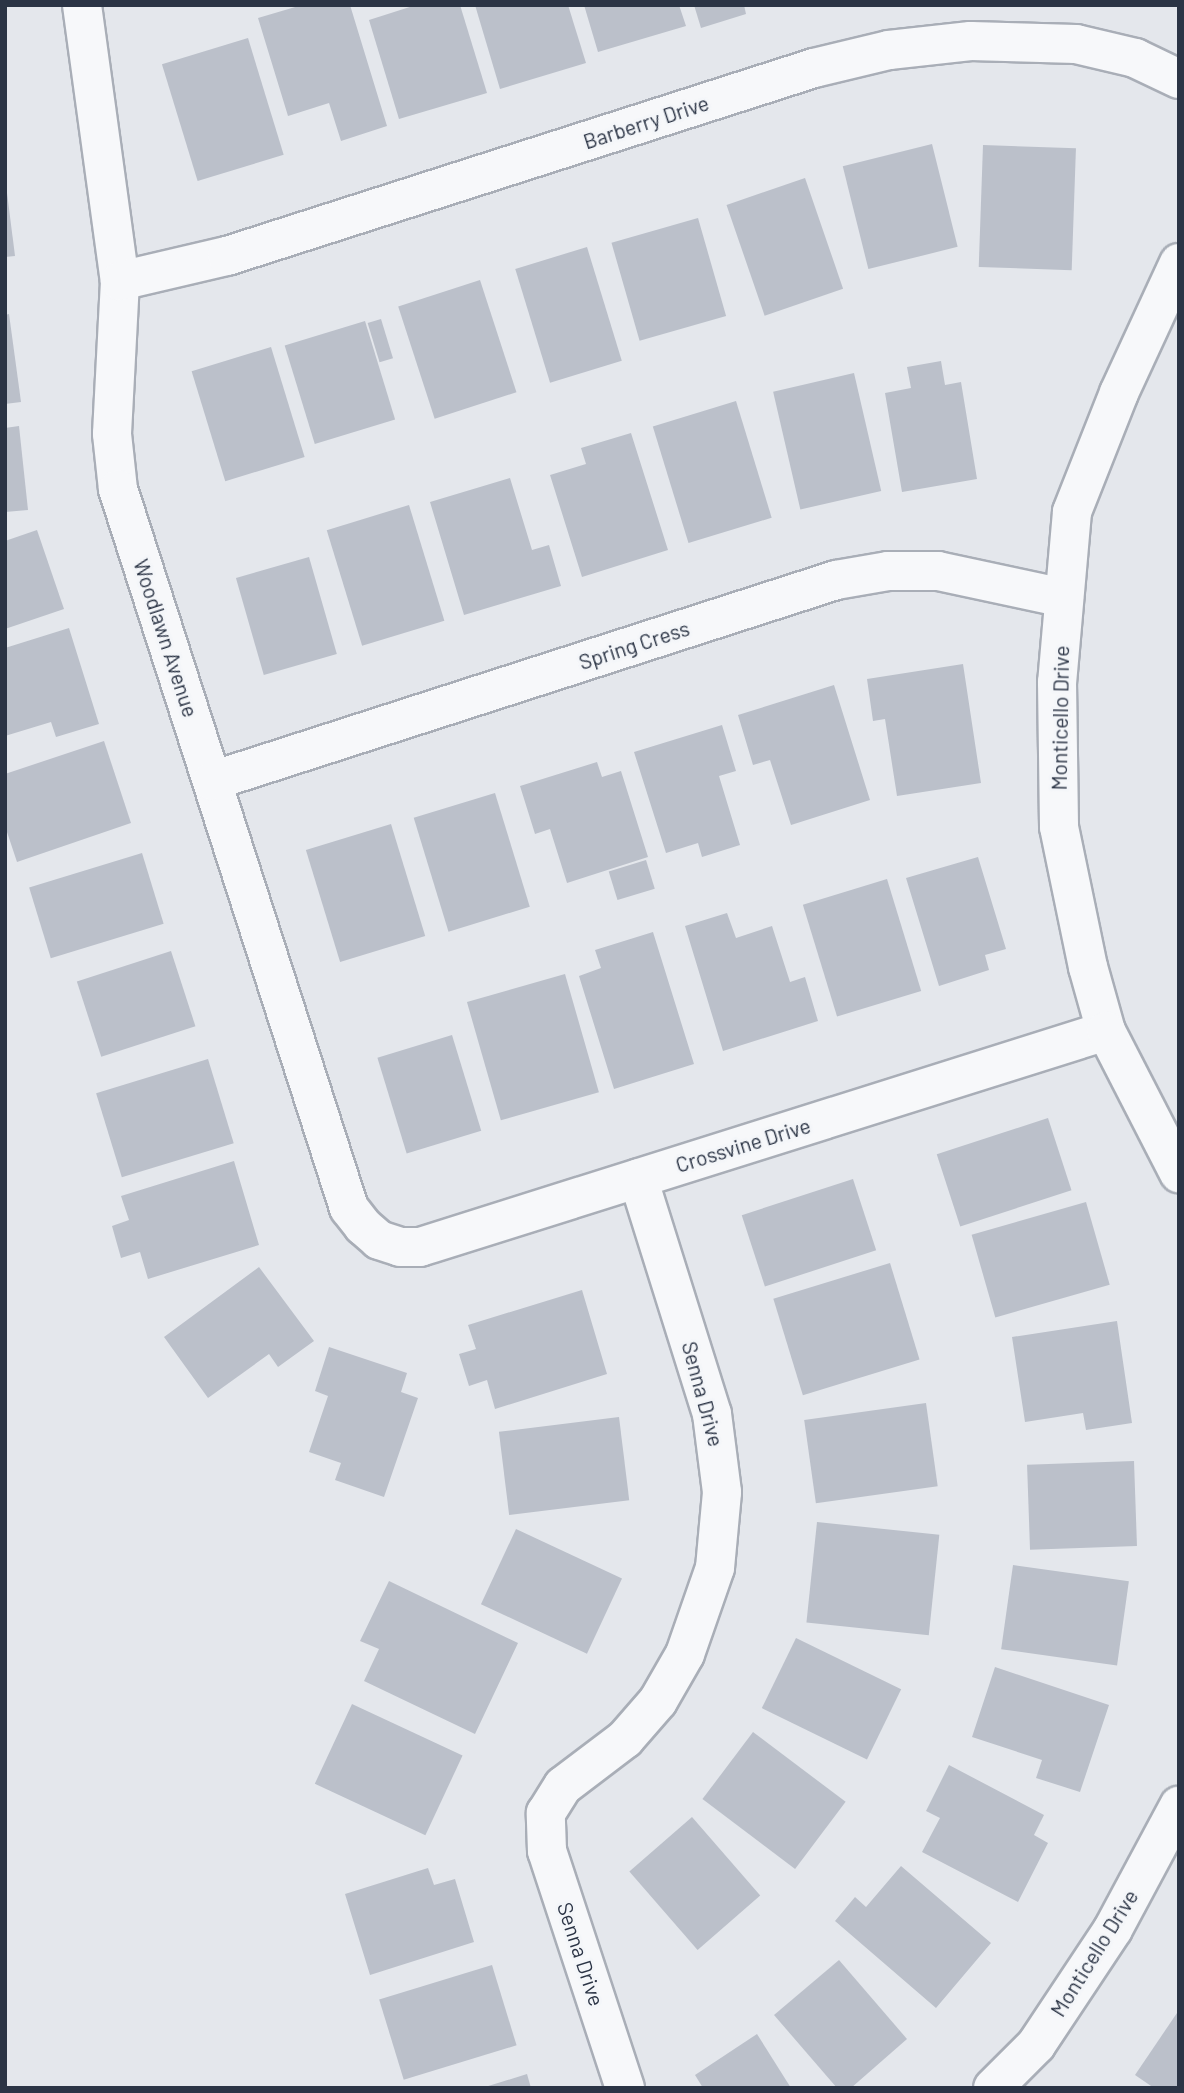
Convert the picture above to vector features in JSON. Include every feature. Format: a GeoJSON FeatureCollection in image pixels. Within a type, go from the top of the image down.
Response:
{"type":"FeatureCollection","features":[{"type":"Feature","properties":{"kind":"street","name":"Woodlawn Avenue"},"geometry":{"type":"LineString","coordinates":[[82,5],[120,281],[119,366],[112,433],[115,470],[349,1208],[379,1240]]}},
{"type":"Feature","properties":{"kind":"street","name":"Barberry Drive"},"geometry":{"type":"LineString","coordinates":[[120,281],[217,259],[814,68],[889,50],[971,41],[1076,44],[1135,58],[1179,79]]}},
{"type":"Feature","properties":{"kind":"street","name":"Monticello Drive"},"geometry":{"type":"LineString","coordinates":[[1179,263],[1119,393],[1072,512],[1057,681],[1059,827],[1088,967],[1106,1031],[1179,1173]]}},
{"type":"Feature","properties":{"kind":"street","name":"Spring Cress"},"geometry":{"type":"LineString","coordinates":[[212,781],[836,580],[888,571],[938,571],[1064,598]]}},
{"type":"Feature","properties":{"kind":"street","name":"Crossvine Drive"},"geometry":{"type":"LineString","coordinates":[[379,1240],[400,1247],[421,1247],[1106,1031]]}},
{"type":"Feature","properties":{"kind":"street","name":"Senna Drive"},"geometry":{"type":"LineString","coordinates":[[625,2088],[547,1851],[546,1813],[563,1786],[625,1739],[658,1701],[685,1654],[715,1568],[722,1492],[712,1414],[638,1178]]}},
{"type":"Feature","properties":{"kind":"street","name":"Monticello Drive"},"geometry":{"type":"LineString","coordinates":[[993,2088],[1036,2045],[1113,1929],[1179,1806]]}},
{"type":"Feature","properties":{"kind":"building"},"geometry":{"type":"Polygon","coordinates":[[[302,5],[350,5],[387,126],[341,141],[329,103],[288,116],[258,18],[302,5]]]}},
{"type":"Feature","properties":{"kind":"building"},"geometry":{"type":"Polygon","coordinates":[[[416,5],[460,5],[487,93],[399,119],[369,20],[416,5]]]}},
{"type":"Feature","properties":{"kind":"building"},"geometry":{"type":"Polygon","coordinates":[[[475,5],[568,5],[586,63],[500,89],[475,5]]]}},
{"type":"Feature","properties":{"kind":"building"},"geometry":{"type":"Polygon","coordinates":[[[584,5],[679,5],[686,26],[598,52],[584,5]]]}},
{"type":"Feature","properties":{"kind":"building"},"geometry":{"type":"Polygon","coordinates":[[[694,5],[744,5],[746,14],[701,28],[694,5]]]}},
{"type":"Feature","properties":{"kind":"building"},"geometry":{"type":"Polygon","coordinates":[[[248,38],[284,155],[198,181],[162,64],[248,38]]]}},
{"type":"Feature","properties":{"kind":"building"},"geometry":{"type":"Polygon","coordinates":[[[932,144],[958,247],[868,269],[843,166],[932,144]]]}},
{"type":"Feature","properties":{"kind":"building"},"geometry":{"type":"Polygon","coordinates":[[[983,145],[1076,148],[1072,270],[979,267],[983,145]]]}},
{"type":"Feature","properties":{"kind":"building"},"geometry":{"type":"Polygon","coordinates":[[[5,177],[15,256],[5,257],[5,177]]]}},
{"type":"Feature","properties":{"kind":"building"},"geometry":{"type":"Polygon","coordinates":[[[805,178],[843,289],[765,316],[727,205],[805,178]]]}},
{"type":"Feature","properties":{"kind":"building"},"geometry":{"type":"Polygon","coordinates":[[[698,218],[726,316],[640,341],[611,243],[698,218]]]}},
{"type":"Feature","properties":{"kind":"building"},"geometry":{"type":"Polygon","coordinates":[[[587,247],[622,361],[550,383],[515,269],[587,247]]]}},
{"type":"Feature","properties":{"kind":"building"},"geometry":{"type":"Polygon","coordinates":[[[480,280],[516,392],[435,419],[398,307],[480,280]]]}},
{"type":"Feature","properties":{"kind":"building"},"geometry":{"type":"Polygon","coordinates":[[[9,314],[21,402],[5,404],[5,315],[9,314]]]}},
{"type":"Feature","properties":{"kind":"building"},"geometry":{"type":"Polygon","coordinates":[[[381,319],[393,358],[380,362],[368,323],[381,319]]]}},
{"type":"Feature","properties":{"kind":"building"},"geometry":{"type":"Polygon","coordinates":[[[365,321],[395,419],[315,444],[285,346],[365,321]]]}},
{"type":"Feature","properties":{"kind":"building"},"geometry":{"type":"Polygon","coordinates":[[[271,347],[305,457],[225,481],[192,371],[271,347]]]}},
{"type":"Feature","properties":{"kind":"building"},"geometry":{"type":"Polygon","coordinates":[[[941,361],[945,385],[961,382],[977,479],[902,492],[885,393],[911,388],[907,367],[941,361]]]}},
{"type":"Feature","properties":{"kind":"building"},"geometry":{"type":"Polygon","coordinates":[[[854,373],[881,491],[800,510],[773,392],[854,373]]]}},
{"type":"Feature","properties":{"kind":"building"},"geometry":{"type":"Polygon","coordinates":[[[736,401],[772,518],[688,543],[653,426],[736,401]]]}},
{"type":"Feature","properties":{"kind":"building"},"geometry":{"type":"Polygon","coordinates":[[[19,426],[28,510],[5,512],[5,428],[19,426]]]}},
{"type":"Feature","properties":{"kind":"building"},"geometry":{"type":"Polygon","coordinates":[[[631,433],[668,550],[582,577],[550,475],[586,464],[581,448],[631,433]]]}},
{"type":"Feature","properties":{"kind":"building"},"geometry":{"type":"Polygon","coordinates":[[[510,478],[532,550],[549,545],[561,586],[464,615],[430,502],[510,478]]]}},
{"type":"Feature","properties":{"kind":"building"},"geometry":{"type":"Polygon","coordinates":[[[409,505],[444,621],[362,646],[327,530],[409,505]]]}},
{"type":"Feature","properties":{"kind":"building"},"geometry":{"type":"Polygon","coordinates":[[[37,530],[64,609],[5,629],[5,541],[37,530]]]}},
{"type":"Feature","properties":{"kind":"building"},"geometry":{"type":"Polygon","coordinates":[[[309,557],[337,654],[264,675],[236,578],[309,557]]]}},
{"type":"Feature","properties":{"kind":"building"},"geometry":{"type":"Polygon","coordinates":[[[69,628],[99,724],[56,737],[51,722],[5,736],[5,648],[69,628]]]}},
{"type":"Feature","properties":{"kind":"building"},"geometry":{"type":"Polygon","coordinates":[[[963,664],[981,783],[897,796],[885,719],[873,721],[867,679],[963,664]]]}},
{"type":"Feature","properties":{"kind":"building"},"geometry":{"type":"Polygon","coordinates":[[[834,685],[870,800],[791,825],[770,760],[753,765],[738,715],[834,685]]]}},
{"type":"Feature","properties":{"kind":"building"},"geometry":{"type":"Polygon","coordinates":[[[722,725],[736,771],[719,776],[740,845],[702,857],[698,843],[666,853],[634,752],[722,725]]]}},
{"type":"Feature","properties":{"kind":"building"},"geometry":{"type":"Polygon","coordinates":[[[104,741],[131,823],[17,862],[5,826],[5,774],[104,741]]]}},
{"type":"Feature","properties":{"kind":"building"},"geometry":{"type":"Polygon","coordinates":[[[597,762],[602,777],[621,771],[648,857],[567,883],[550,829],[535,834],[520,786],[597,762]]]}},
{"type":"Feature","properties":{"kind":"building"},"geometry":{"type":"Polygon","coordinates":[[[495,793],[530,907],[449,932],[414,818],[495,793]]]}},
{"type":"Feature","properties":{"kind":"building"},"geometry":{"type":"Polygon","coordinates":[[[391,824],[425,936],[340,962],[306,850],[391,824]]]}},
{"type":"Feature","properties":{"kind":"building"},"geometry":{"type":"Polygon","coordinates":[[[142,853],[164,924],[51,958],[29,887],[142,853]]]}},
{"type":"Feature","properties":{"kind":"building"},"geometry":{"type":"Polygon","coordinates":[[[978,857],[1006,949],[985,955],[989,970],[939,986],[906,878],[978,857]]]}},
{"type":"Feature","properties":{"kind":"building"},"geometry":{"type":"Polygon","coordinates":[[[646,860],[655,889],[617,900],[609,871],[646,860]]]}},
{"type":"Feature","properties":{"kind":"building"},"geometry":{"type":"Polygon","coordinates":[[[887,879],[921,991],[837,1017],[803,905],[887,879]]]}},
{"type":"Feature","properties":{"kind":"building"},"geometry":{"type":"Polygon","coordinates":[[[727,913],[736,938],[772,926],[790,982],[805,977],[818,1021],[723,1051],[685,926],[727,913]]]}},
{"type":"Feature","properties":{"kind":"building"},"geometry":{"type":"Polygon","coordinates":[[[653,932],[694,1064],[614,1089],[579,976],[601,968],[595,950],[653,932]]]}},
{"type":"Feature","properties":{"kind":"building"},"geometry":{"type":"Polygon","coordinates":[[[171,951],[195,1026],[101,1057],[77,982],[171,951]]]}},
{"type":"Feature","properties":{"kind":"building"},"geometry":{"type":"Polygon","coordinates":[[[565,974],[599,1092],[501,1120],[467,1002],[565,974]]]}},
{"type":"Feature","properties":{"kind":"building"},"geometry":{"type":"Polygon","coordinates":[[[452,1035],[481,1131],[407,1153],[377,1058],[452,1035]]]}},
{"type":"Feature","properties":{"kind":"building"},"geometry":{"type":"Polygon","coordinates":[[[208,1059],[234,1143],[122,1177],[96,1093],[208,1059]]]}},
{"type":"Feature","properties":{"kind":"building"},"geometry":{"type":"Polygon","coordinates":[[[1048,1118],[1071,1190],[960,1226],[937,1154],[1048,1118]]]}},
{"type":"Feature","properties":{"kind":"building"},"geometry":{"type":"Polygon","coordinates":[[[234,1161],[259,1245],[148,1279],[140,1252],[121,1258],[112,1226],[129,1220],[121,1196],[234,1161]]]}},
{"type":"Feature","properties":{"kind":"building"},"geometry":{"type":"Polygon","coordinates":[[[853,1179],[876,1250],[765,1286],[742,1215],[853,1179]]]}},
{"type":"Feature","properties":{"kind":"building"},"geometry":{"type":"Polygon","coordinates":[[[1086,1202],[1110,1285],[995,1317],[972,1235],[1086,1202]]]}},
{"type":"Feature","properties":{"kind":"building"},"geometry":{"type":"Polygon","coordinates":[[[890,1263],[920,1360],[803,1395],[773,1299],[890,1263]]]}},
{"type":"Feature","properties":{"kind":"building"},"geometry":{"type":"Polygon","coordinates":[[[259,1267],[314,1341],[278,1367],[269,1354],[208,1398],[164,1337],[259,1267]]]}},
{"type":"Feature","properties":{"kind":"building"},"geometry":{"type":"Polygon","coordinates":[[[582,1290],[607,1374],[495,1409],[487,1380],[469,1386],[459,1354],[476,1349],[468,1325],[582,1290]]]}},
{"type":"Feature","properties":{"kind":"building"},"geometry":{"type":"Polygon","coordinates":[[[1117,1321],[1132,1423],[1086,1430],[1083,1413],[1025,1422],[1012,1337],[1117,1321]]]}},
{"type":"Feature","properties":{"kind":"building"},"geometry":{"type":"Polygon","coordinates":[[[329,1347],[407,1373],[401,1392],[418,1398],[384,1497],[335,1480],[341,1463],[309,1452],[328,1396],[315,1391],[329,1347]]]}},
{"type":"Feature","properties":{"kind":"building"},"geometry":{"type":"Polygon","coordinates":[[[926,1403],[938,1486],[816,1503],[804,1420],[926,1403]]]}},
{"type":"Feature","properties":{"kind":"building"},"geometry":{"type":"Polygon","coordinates":[[[619,1417],[629,1500],[509,1515],[499,1432],[619,1417]]]}},
{"type":"Feature","properties":{"kind":"building"},"geometry":{"type":"Polygon","coordinates":[[[1134,1461],[1137,1546],[1030,1550],[1027,1465],[1134,1461]]]}},
{"type":"Feature","properties":{"kind":"building"},"geometry":{"type":"Polygon","coordinates":[[[817,1522],[939,1535],[929,1635],[806,1622],[817,1522]]]}},
{"type":"Feature","properties":{"kind":"building"},"geometry":{"type":"Polygon","coordinates":[[[516,1529],[622,1578],[587,1654],[481,1604],[516,1529]]]}},
{"type":"Feature","properties":{"kind":"building"},"geometry":{"type":"Polygon","coordinates":[[[1013,1565],[1129,1581],[1117,1665],[1001,1649],[1013,1565]]]}},
{"type":"Feature","properties":{"kind":"building"},"geometry":{"type":"Polygon","coordinates":[[[389,1581],[518,1643],[475,1734],[364,1681],[379,1649],[360,1641],[389,1581]]]}},
{"type":"Feature","properties":{"kind":"building"},"geometry":{"type":"Polygon","coordinates":[[[796,1638],[901,1689],[867,1759],[762,1708],[796,1638]]]}},
{"type":"Feature","properties":{"kind":"building"},"geometry":{"type":"Polygon","coordinates":[[[995,1667],[1109,1705],[1080,1792],[1036,1778],[1042,1760],[972,1737],[995,1667]]]}},
{"type":"Feature","properties":{"kind":"building"},"geometry":{"type":"Polygon","coordinates":[[[352,1704],[463,1756],[425,1835],[315,1784],[352,1704]]]}},
{"type":"Feature","properties":{"kind":"building"},"geometry":{"type":"Polygon","coordinates":[[[753,1732],[846,1802],[795,1869],[702,1799],[753,1732]]]}},
{"type":"Feature","properties":{"kind":"building"},"geometry":{"type":"Polygon","coordinates":[[[949,1765],[1044,1815],[1034,1835],[1048,1843],[1018,1902],[922,1852],[940,1818],[926,1811],[949,1765]]]}},
{"type":"Feature","properties":{"kind":"building"},"geometry":{"type":"Polygon","coordinates":[[[692,1817],[760,1895],[698,1950],[629,1871],[692,1817]]]}},
{"type":"Feature","properties":{"kind":"building"},"geometry":{"type":"Polygon","coordinates":[[[901,1866],[991,1943],[936,2008],[835,1921],[855,1897],[866,1907],[901,1866]]]}},
{"type":"Feature","properties":{"kind":"building"},"geometry":{"type":"Polygon","coordinates":[[[428,1868],[434,1885],[455,1879],[474,1942],[370,1975],[345,1894],[428,1868]]]}},
{"type":"Feature","properties":{"kind":"building"},"geometry":{"type":"Polygon","coordinates":[[[839,1960],[907,2039],[851,2088],[837,2088],[774,2015],[839,1960]]]}},
{"type":"Feature","properties":{"kind":"building"},"geometry":{"type":"Polygon","coordinates":[[[492,1965],[517,2045],[404,2080],[379,1999],[492,1965]]]}},
{"type":"Feature","properties":{"kind":"building"},"geometry":{"type":"Polygon","coordinates":[[[1179,2010],[1179,2088],[1154,2088],[1135,2075],[1179,2010]]]}},
{"type":"Feature","properties":{"kind":"building"},"geometry":{"type":"Polygon","coordinates":[[[757,2034],[791,2088],[703,2088],[695,2075],[757,2034]]]}},
{"type":"Feature","properties":{"kind":"building"},"geometry":{"type":"Polygon","coordinates":[[[527,2074],[531,2088],[485,2088],[485,2087],[527,2074]]]}}]}
